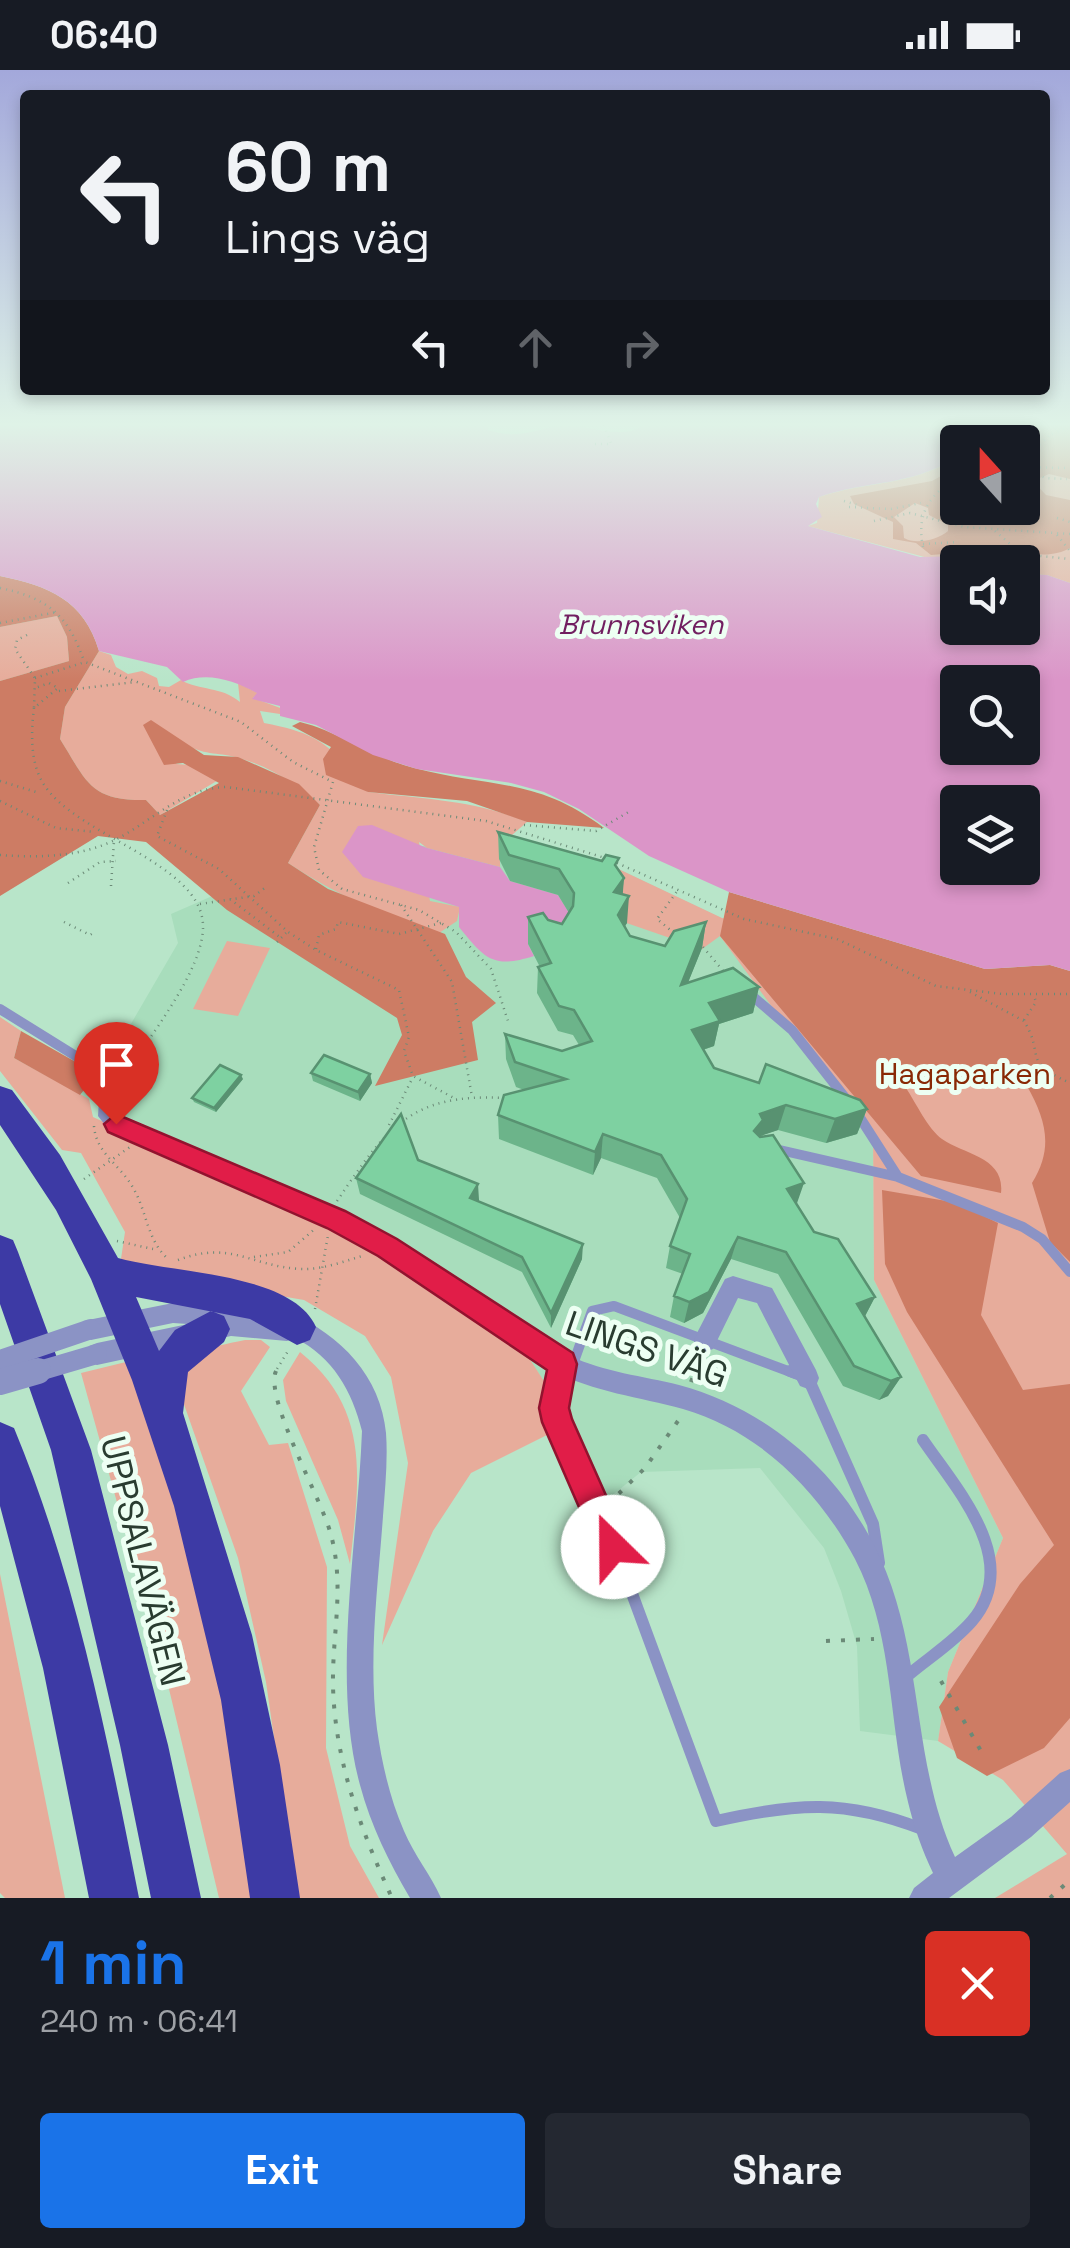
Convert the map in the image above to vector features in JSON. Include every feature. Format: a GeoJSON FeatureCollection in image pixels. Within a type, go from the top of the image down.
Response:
{"type":"FeatureCollection","features":[{"type":"Feature","properties":{"kind":"highway"},"geometry":{"type":"LineString","coordinates":[[0,1100],[110,1256],[133,1333],[209,1541],[236,1661],[275,1898]]}},
{"type":"Feature","properties":{"kind":"highway","name":"UPPSALAVÄGEN"},"geometry":{"type":"LineString","coordinates":[[0,1252],[70,1450],[144,1745],[176,1898]]}},
{"type":"Feature","properties":{"kind":"highway"},"geometry":{"type":"LineString","coordinates":[[110,1256],[274,1307],[306,1333]]}},
{"type":"Feature","properties":{"kind":"highway"},"geometry":{"type":"LineString","coordinates":[[168,1424],[164,1380],[170,1363],[180,1349],[211,1329]]}},
{"type":"Feature","properties":{"kind":"highway"},"geometry":{"type":"LineString","coordinates":[[0,1442],[29,1526],[91,1772],[114,1898]]}},
{"type":"Feature","properties":{"kind":"street","name":"LINGS VÄG"},"geometry":{"type":"LineString","coordinates":[[103,1073],[109,1097],[108,1116],[387,1248],[568,1365],[686,1398],[750,1424],[800,1464],[846,1520],[884,1590],[904,1678],[925,1830],[950,1880]]}},
{"type":"Feature","properties":{"kind":"street"},"geometry":{"type":"LineString","coordinates":[[705,1341],[733,1286],[764,1295],[808,1378]]}},
{"type":"Feature","properties":{"kind":"street"},"geometry":{"type":"LineString","coordinates":[[0,1382],[97,1354],[133,1333],[202,1310],[272,1318],[306,1333],[346,1364],[364,1392],[374,1431],[374,1499],[359,1651],[358,1704],[364,1746],[390,1836],[426,1898]]}},
{"type":"Feature","properties":{"kind":"street"},"geometry":{"type":"LineString","coordinates":[[0,1360],[91,1329],[133,1333],[231,1325],[306,1333]]}},
{"type":"Feature","properties":{"kind":"street"},"geometry":{"type":"LineString","coordinates":[[924,1898],[1022,1827],[1070,1782]]}},
{"type":"Feature","properties":{"kind":"lane"},"geometry":{"type":"LineString","coordinates":[[725,973],[792,1030],[878,1142],[898,1178]]}},
{"type":"Feature","properties":{"kind":"lane"},"geometry":{"type":"LineString","coordinates":[[0,1009],[103,1073]]}},
{"type":"Feature","properties":{"kind":"lane"},"geometry":{"type":"LineString","coordinates":[[756,1154],[781,1145],[842,1166],[898,1178],[1024,1226],[1042,1239],[1070,1272]]}},
{"type":"Feature","properties":{"kind":"lane"},"geometry":{"type":"LineString","coordinates":[[884,1590],[873,1524],[808,1378],[614,1306],[592,1311],[554,1408],[599,1514],[716,1821],[783,1805],[829,1803],[873,1808],[925,1830]]}},
{"type":"Feature","properties":{"kind":"lane"},"geometry":{"type":"LineString","coordinates":[[904,1678],[977,1615],[989,1593],[994,1567],[988,1542],[923,1440]]}},
{"type":"Feature","properties":{"kind":"path"},"geometry":{"type":"LineString","coordinates":[[876,510],[876,519],[910,513],[994,530],[1070,534]]}},
{"type":"Feature","properties":{"kind":"path"},"geometry":{"type":"LineString","coordinates":[[923,510],[918,530],[922,546],[959,542]]}},
{"type":"Feature","properties":{"kind":"path"},"geometry":{"type":"LineString","coordinates":[[1057,518],[1070,522]]}},
{"type":"Feature","properties":{"kind":"path"},"geometry":{"type":"LineString","coordinates":[[994,530],[1009,538],[1022,554],[1070,559]]}},
{"type":"Feature","properties":{"kind":"path"},"geometry":{"type":"LineString","coordinates":[[1056,534],[1070,551]]}},
{"type":"Feature","properties":{"kind":"path"},"geometry":{"type":"LineString","coordinates":[[0,588],[50,602],[72,622],[84,662]]}},
{"type":"Feature","properties":{"kind":"path"},"geometry":{"type":"LineString","coordinates":[[0,624],[58,612]]}},
{"type":"Feature","properties":{"kind":"path"},"geometry":{"type":"LineString","coordinates":[[28,636],[17,640],[15,649],[35,678],[31,731],[43,785],[97,832],[159,868],[198,905],[203,926],[192,960],[93,1129],[96,1146],[130,1182],[141,1202],[155,1249],[172,1262],[198,1250],[223,1246],[304,1270],[387,1248]]}},
{"type":"Feature","properties":{"kind":"path"},"geometry":{"type":"LineString","coordinates":[[35,678],[84,662],[241,722],[293,762],[334,782],[332,802],[318,834],[316,866],[340,886],[400,904],[442,923],[486,962],[508,1021]]}},
{"type":"Feature","properties":{"kind":"path"},"geometry":{"type":"LineString","coordinates":[[34,708],[57,691],[137,682]]}},
{"type":"Feature","properties":{"kind":"path"},"geometry":{"type":"LineString","coordinates":[[35,688],[56,684],[57,691]]}},
{"type":"Feature","properties":{"kind":"path"},"geometry":{"type":"LineString","coordinates":[[0,781],[36,792]]}},
{"type":"Feature","properties":{"kind":"path"},"geometry":{"type":"LineString","coordinates":[[0,855],[86,850],[114,840],[201,790],[221,785],[281,798],[380,803],[518,824],[596,831],[632,810]]}},
{"type":"Feature","properties":{"kind":"path"},"geometry":{"type":"LineString","coordinates":[[0,801],[56,828],[97,832]]}},
{"type":"Feature","properties":{"kind":"path"},"geometry":{"type":"LineString","coordinates":[[168,808],[157,836],[219,870],[254,896],[288,932],[316,950],[399,990],[410,1037],[404,1051],[412,1076],[403,1103],[336,1203],[344,1207],[334,1223],[306,1333],[273,1376],[274,1393],[316,1497],[339,1578],[333,1686],[336,1739],[366,1843],[392,1898]]}},
{"type":"Feature","properties":{"kind":"path"},"geometry":{"type":"LineString","coordinates":[[518,824],[744,919],[836,938],[936,986],[969,991],[1070,994]]}},
{"type":"Feature","properties":{"kind":"path"},"geometry":{"type":"LineString","coordinates":[[111,886],[116,862],[114,840]]}},
{"type":"Feature","properties":{"kind":"path"},"geometry":{"type":"LineString","coordinates":[[68,882],[100,862],[116,862]]}},
{"type":"Feature","properties":{"kind":"path"},"geometry":{"type":"LineString","coordinates":[[198,905],[254,896],[266,887]]}},
{"type":"Feature","properties":{"kind":"path"},"geometry":{"type":"LineString","coordinates":[[679,889],[658,918],[687,939]]}},
{"type":"Feature","properties":{"kind":"path"},"geometry":{"type":"LineString","coordinates":[[229,898],[278,940],[288,932]]}},
{"type":"Feature","properties":{"kind":"path"},"geometry":{"type":"LineString","coordinates":[[400,904],[411,932],[444,965],[460,1002],[472,1096]]}},
{"type":"Feature","properties":{"kind":"path"},"geometry":{"type":"LineString","coordinates":[[64,922],[90,936],[95,932]]}},
{"type":"Feature","properties":{"kind":"path"},"geometry":{"type":"LineString","coordinates":[[316,950],[320,935],[336,930],[338,922],[399,934],[442,923]]}},
{"type":"Feature","properties":{"kind":"path"},"geometry":{"type":"LineString","coordinates":[[701,945],[725,973]]}},
{"type":"Feature","properties":{"kind":"path"},"geometry":{"type":"LineString","coordinates":[[969,991],[1024,1021],[1030,1031],[1033,1057],[1042,1070],[1070,1082]]}},
{"type":"Feature","properties":{"kind":"path"},"geometry":{"type":"LineString","coordinates":[[1024,1021],[1036,1002],[1034,994]]}},
{"type":"Feature","properties":{"kind":"path"},"geometry":{"type":"LineString","coordinates":[[412,1076],[454,1098]]}},
{"type":"Feature","properties":{"kind":"path"},"geometry":{"type":"LineString","coordinates":[[388,1126],[424,1105],[454,1098],[510,1099]]}},
{"type":"Feature","properties":{"kind":"path"},"geometry":{"type":"LineString","coordinates":[[90,1174],[108,1159],[152,1140]]}},
{"type":"Feature","properties":{"kind":"path"},"geometry":{"type":"LineString","coordinates":[[252,1257],[288,1252],[322,1222],[334,1223]]}},
{"type":"Feature","properties":{"kind":"path"},"geometry":{"type":"LineString","coordinates":[[110,1256],[155,1249]]}},
{"type":"Feature","properties":{"kind":"path"},"geometry":{"type":"LineString","coordinates":[[599,1514],[660,1450],[678,1424],[705,1341]]}},
{"type":"Feature","properties":{"kind":"path"},"geometry":{"type":"LineString","coordinates":[[826,1641],[879,1639]]}},
{"type":"Feature","properties":{"kind":"path"},"geometry":{"type":"LineString","coordinates":[[941,1681],[985,1758]]}},
{"type":"Feature","properties":{"kind":"path"},"geometry":{"type":"LineString","coordinates":[[1050,1898],[1070,1880]]}},
{"type":"Feature","properties":{"kind":"path"},"geometry":{"type":"LineString","coordinates":[[1060,1890],[1062,1898]]}},
{"type":"Feature","properties":{"kind":"shaded area"},"geometry":{"type":"Polygon","coordinates":[[[868,510],[904,510],[894,517],[903,526],[904,538],[926,541],[948,531],[948,525],[1040,525],[1040,510],[1070,510],[1070,548],[1048,554],[1040,554],[1040,545],[940,545],[940,554],[931,555],[916,543],[893,539],[893,522],[868,510]]]}},
{"type":"Feature","properties":{"kind":"shaded area"},"geometry":{"type":"Polygon","coordinates":[[[928,510],[940,510],[940,521],[929,515],[928,510]]]}},
{"type":"Feature","properties":{"kind":"shaded area"},"geometry":{"type":"Polygon","coordinates":[[[0,576],[62,598],[84,619],[92,634],[99,651],[65,707],[60,739],[92,786],[113,797],[146,800],[160,815],[219,783],[183,763],[164,765],[143,725],[151,720],[204,755],[238,757],[299,784],[320,805],[288,863],[328,889],[445,934],[466,977],[496,1003],[472,1022],[478,1060],[375,1086],[402,1035],[397,1018],[227,910],[146,842],[98,836],[0,896],[0,681],[69,661],[67,637],[57,616],[0,627],[0,576]]]}},
{"type":"Feature","properties":{"kind":"shaded area"},"geometry":{"type":"Polygon","coordinates":[[[300,722],[414,768],[512,786],[557,800],[604,828],[527,822],[467,801],[368,792],[326,775],[323,759],[331,747],[292,726],[300,722]]]}},
{"type":"Feature","properties":{"kind":"shaded area"},"geometry":{"type":"Polygon","coordinates":[[[510,835],[610,865],[723,919],[873,1129],[874,1280],[1003,1538],[948,1672],[938,1741],[860,1731],[857,1646],[841,1591],[824,1548],[760,1468],[641,1472],[605,1501],[571,1423],[498,1311],[339,1214],[80,1095],[114,1053],[178,943],[171,914],[288,863],[510,835]]]}},
{"type":"Feature","properties":{"kind":"shaded area"},"geometry":{"type":"Polygon","coordinates":[[[729,892],[985,969],[1050,965],[1070,971],[1070,1262],[1050,1242],[1032,1183],[1043,1158],[1045,1134],[1027,1086],[972,1072],[922,1067],[906,1088],[922,1115],[942,1139],[990,1164],[1001,1181],[1001,1193],[921,1176],[720,936],[729,892]]]}},
{"type":"Feature","properties":{"kind":"shaded area"},"geometry":{"type":"Polygon","coordinates":[[[21,1031],[97,1074],[80,1095],[14,1058],[21,1031]]]}},
{"type":"Feature","properties":{"kind":"shaded area"},"geometry":{"type":"Polygon","coordinates":[[[882,1190],[958,1203],[998,1223],[981,1315],[1023,1390],[1070,1384],[1070,1718],[1044,1748],[987,1776],[957,1758],[939,1707],[1020,1584],[1054,1545],[907,1312],[885,1264],[882,1190]]]}},
{"type":"Feature","properties":{"kind":"green space"},"geometry":{"type":"Polygon","coordinates":[[[818,510],[940,510],[940,525],[1040,525],[1040,510],[1070,510],[1070,583],[1040,575],[1040,545],[940,545],[940,558],[932,559],[808,526],[817,523],[818,510]]]}},
{"type":"Feature","properties":{"kind":"green space"},"geometry":{"type":"Polygon","coordinates":[[[57,616],[67,637],[69,661],[0,681],[0,627],[57,616]]]}},
{"type":"Feature","properties":{"kind":"green space","name":"Hagaparken"},"geometry":{"type":"Polygon","coordinates":[[[99,651],[111,655],[116,667],[128,674],[142,671],[157,678],[159,686],[169,687],[181,680],[225,693],[240,702],[238,683],[258,693],[253,698],[283,709],[280,714],[260,711],[264,723],[300,732],[324,744],[368,792],[449,801],[527,822],[512,835],[610,865],[722,918],[985,969],[1070,971],[1070,1898],[995,1898],[1067,1854],[1003,1780],[938,1741],[948,1672],[1003,1538],[874,1280],[873,1129],[822,1075],[720,936],[702,949],[612,918],[500,859],[500,867],[427,848],[419,842],[430,901],[460,907],[457,921],[439,933],[399,920],[342,895],[288,863],[320,805],[311,797],[262,766],[187,745],[176,764],[190,765],[220,779],[160,815],[146,800],[101,792],[84,777],[60,739],[65,707],[99,651]]]}},
{"type":"Feature","properties":{"kind":"green space"},"geometry":{"type":"Polygon","coordinates":[[[227,941],[270,948],[238,1016],[193,1009],[227,941]]]}},
{"type":"Feature","properties":{"kind":"green space"},"geometry":{"type":"Polygon","coordinates":[[[0,1017],[21,1031],[14,1058],[89,1099],[93,1117],[354,1239],[520,1344],[571,1423],[471,1473],[433,1531],[382,1645],[408,1463],[391,1377],[365,1336],[304,1300],[128,1270],[121,1259],[125,1232],[81,1153],[62,1150],[0,1071],[0,1017]]]}},
{"type":"Feature","properties":{"kind":"green space"},"geometry":{"type":"Polygon","coordinates":[[[245,1340],[261,1340],[270,1347],[241,1391],[269,1445],[288,1443],[327,1567],[326,1748],[350,1846],[379,1898],[297,1898],[266,1682],[238,1558],[180,1393],[188,1368],[201,1353],[245,1340]]]}},
{"type":"Feature","properties":{"kind":"green space"},"geometry":{"type":"Polygon","coordinates":[[[300,1352],[323,1374],[350,1423],[357,1476],[350,1564],[338,1520],[286,1401],[283,1380],[300,1352]]]}},
{"type":"Feature","properties":{"kind":"green space"},"geometry":{"type":"Polygon","coordinates":[[[130,1361],[202,1572],[264,1898],[219,1898],[169,1689],[81,1373],[130,1361]]]}},
{"type":"Feature","properties":{"kind":"green space"},"geometry":{"type":"Polygon","coordinates":[[[0,1574],[65,1898],[5,1898],[0,1893],[0,1574]]]}},
{"type":"Feature","properties":{"kind":"water","name":"Brunnsviken"},"geometry":{"type":"Polygon","coordinates":[[[0,510],[819,510],[822,517],[808,526],[920,557],[940,557],[940,645],[1040,645],[1040,575],[1070,583],[1070,971],[1050,965],[985,969],[729,892],[649,856],[579,809],[544,792],[417,769],[373,755],[316,725],[280,716],[280,706],[252,699],[257,693],[240,685],[211,677],[183,682],[167,667],[99,651],[74,607],[49,591],[0,576],[0,510]]]}},
{"type":"Feature","properties":{"kind":"water"},"geometry":{"type":"Polygon","coordinates":[[[372,825],[427,848],[500,867],[510,881],[558,895],[573,919],[528,944],[534,956],[509,961],[491,958],[459,927],[459,907],[363,877],[342,852],[358,826],[372,825]]]}},
{"type":"Feature","properties":{"kind":"building"},"geometry":{"type":"Polygon","coordinates":[[[498,832],[602,861],[606,855],[619,858],[615,865],[624,878],[614,892],[629,896],[618,915],[630,936],[665,946],[674,931],[706,922],[681,985],[733,968],[759,987],[709,1003],[720,1021],[692,1030],[714,1068],[759,1083],[766,1064],[860,1100],[867,1109],[835,1119],[786,1105],[760,1114],[763,1120],[754,1131],[760,1137],[773,1135],[804,1183],[787,1189],[814,1232],[838,1239],[875,1297],[857,1304],[901,1377],[891,1381],[854,1366],[786,1252],[738,1237],[709,1292],[689,1302],[674,1296],[690,1254],[670,1246],[687,1199],[661,1155],[603,1134],[595,1152],[498,1115],[504,1095],[566,1079],[515,1062],[505,1034],[562,1051],[592,1041],[574,1010],[559,1006],[538,967],[551,963],[528,917],[543,913],[548,920],[562,924],[573,906],[574,893],[559,869],[509,855],[498,832]]]}},
{"type":"Feature","properties":{"kind":"building"},"geometry":{"type":"Polygon","coordinates":[[[324,1055],[370,1074],[358,1092],[311,1073],[324,1055]]]}},
{"type":"Feature","properties":{"kind":"building"},"geometry":{"type":"Polygon","coordinates":[[[220,1065],[241,1075],[214,1108],[192,1098],[220,1065]]]}},
{"type":"Feature","properties":{"kind":"building"},"geometry":{"type":"Polygon","coordinates":[[[401,1114],[418,1160],[478,1184],[470,1198],[583,1244],[551,1313],[522,1257],[356,1178],[401,1114]]]}},
{"type":"Feature","properties":{"kind":"route"},"geometry":{"type":"LineString","coordinates":[[116,1124],[336,1219],[387,1248],[563,1364],[554,1408],[557,1422],[613,1547]]}}]}
